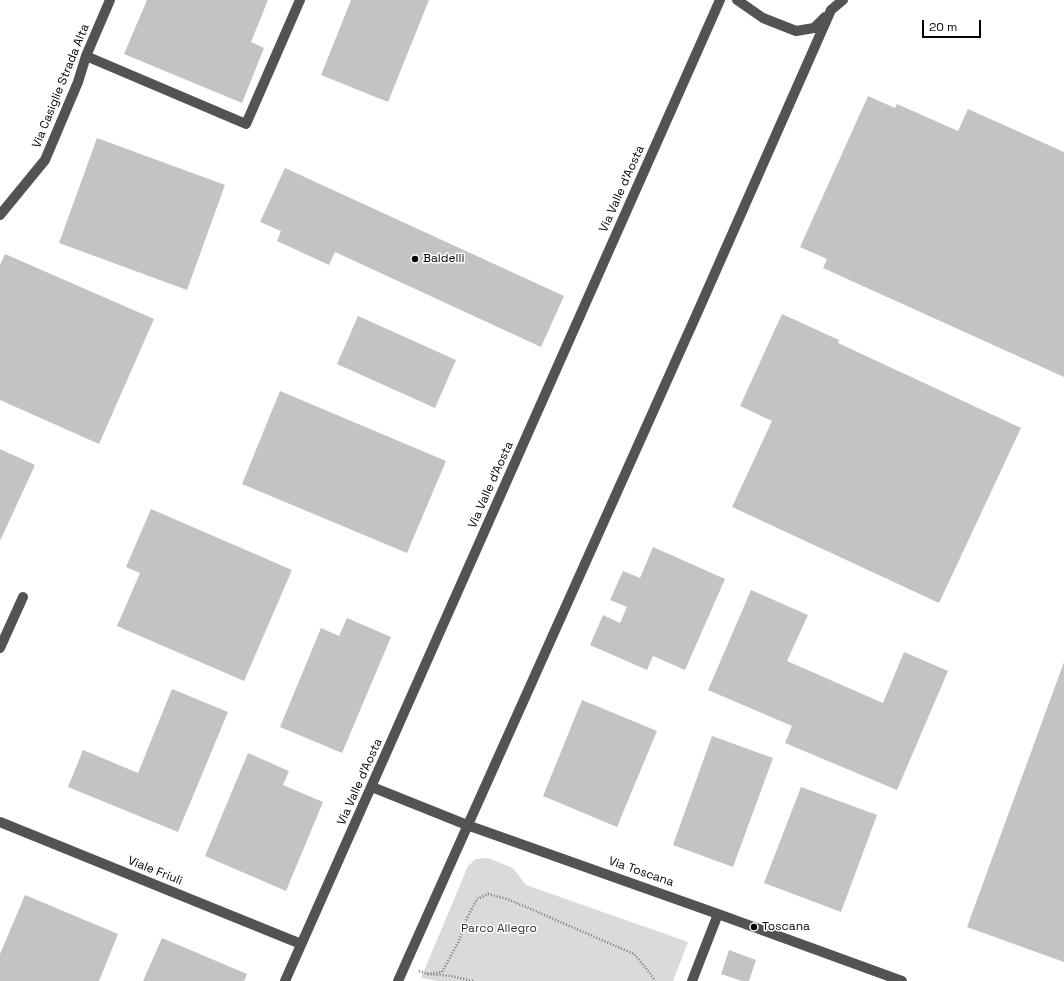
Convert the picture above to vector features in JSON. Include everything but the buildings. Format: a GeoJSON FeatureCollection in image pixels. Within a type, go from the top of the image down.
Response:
{"type":"FeatureCollection","features":[{"type":"Feature","properties":{"kind":"street","name":"Via Casiglie Strada Alta"},"geometry":{"type":"LineString","coordinates":[[0,215],[45,160],[78,82],[86,56],[110,0]]}},
{"type":"Feature","properties":{"kind":"street"},"geometry":{"type":"LineString","coordinates":[[86,56],[246,124],[300,0]]}},
{"type":"Feature","properties":{"kind":"street","name":"Via Valle d'Aosta"},"geometry":{"type":"LineString","coordinates":[[285,981],[720,0]]}},
{"type":"Feature","properties":{"kind":"street"},"geometry":{"type":"LineString","coordinates":[[736,0],[763,18],[796,31],[814,28],[832,5],[843,0]]}},
{"type":"Feature","properties":{"kind":"street"},"geometry":{"type":"LineString","coordinates":[[398,981],[693,322],[832,5]]}},
{"type":"Feature","properties":{"kind":"street"},"geometry":{"type":"LineString","coordinates":[[0,648],[23,597]]}},
{"type":"Feature","properties":{"kind":"street","name":"Via Toscana"},"geometry":{"type":"LineString","coordinates":[[372,787],[467,825],[902,981]]}},
{"type":"Feature","properties":{"kind":"street","name":"Viale Friuli"},"geometry":{"type":"LineString","coordinates":[[0,822],[301,944]]}},
{"type":"Feature","properties":{"kind":"street"},"geometry":{"type":"LineString","coordinates":[[692,981],[718,914]]}},
{"type":"Feature","properties":{"kind":"path"},"geometry":{"type":"LineString","coordinates":[[473,981],[451,976],[428,974],[442,972],[459,941],[467,918],[477,900],[488,894],[507,899],[634,954],[655,981]]}},
{"type":"Feature","properties":{"kind":"green space","name":"Parco Allegro"},"geometry":{"type":"Polygon","coordinates":[[[488,858],[513,868],[526,885],[688,942],[673,981],[438,981],[421,978],[468,866],[476,859],[488,858]]]}},
{"type":"Feature","properties":{"kind":"place","name":"Baldelli"},"geometry":{"type":"Point","coordinates":[415,259]}},
{"type":"Feature","properties":{"kind":"place","name":"Toscana"},"geometry":{"type":"Point","coordinates":[754,927]}}]}
